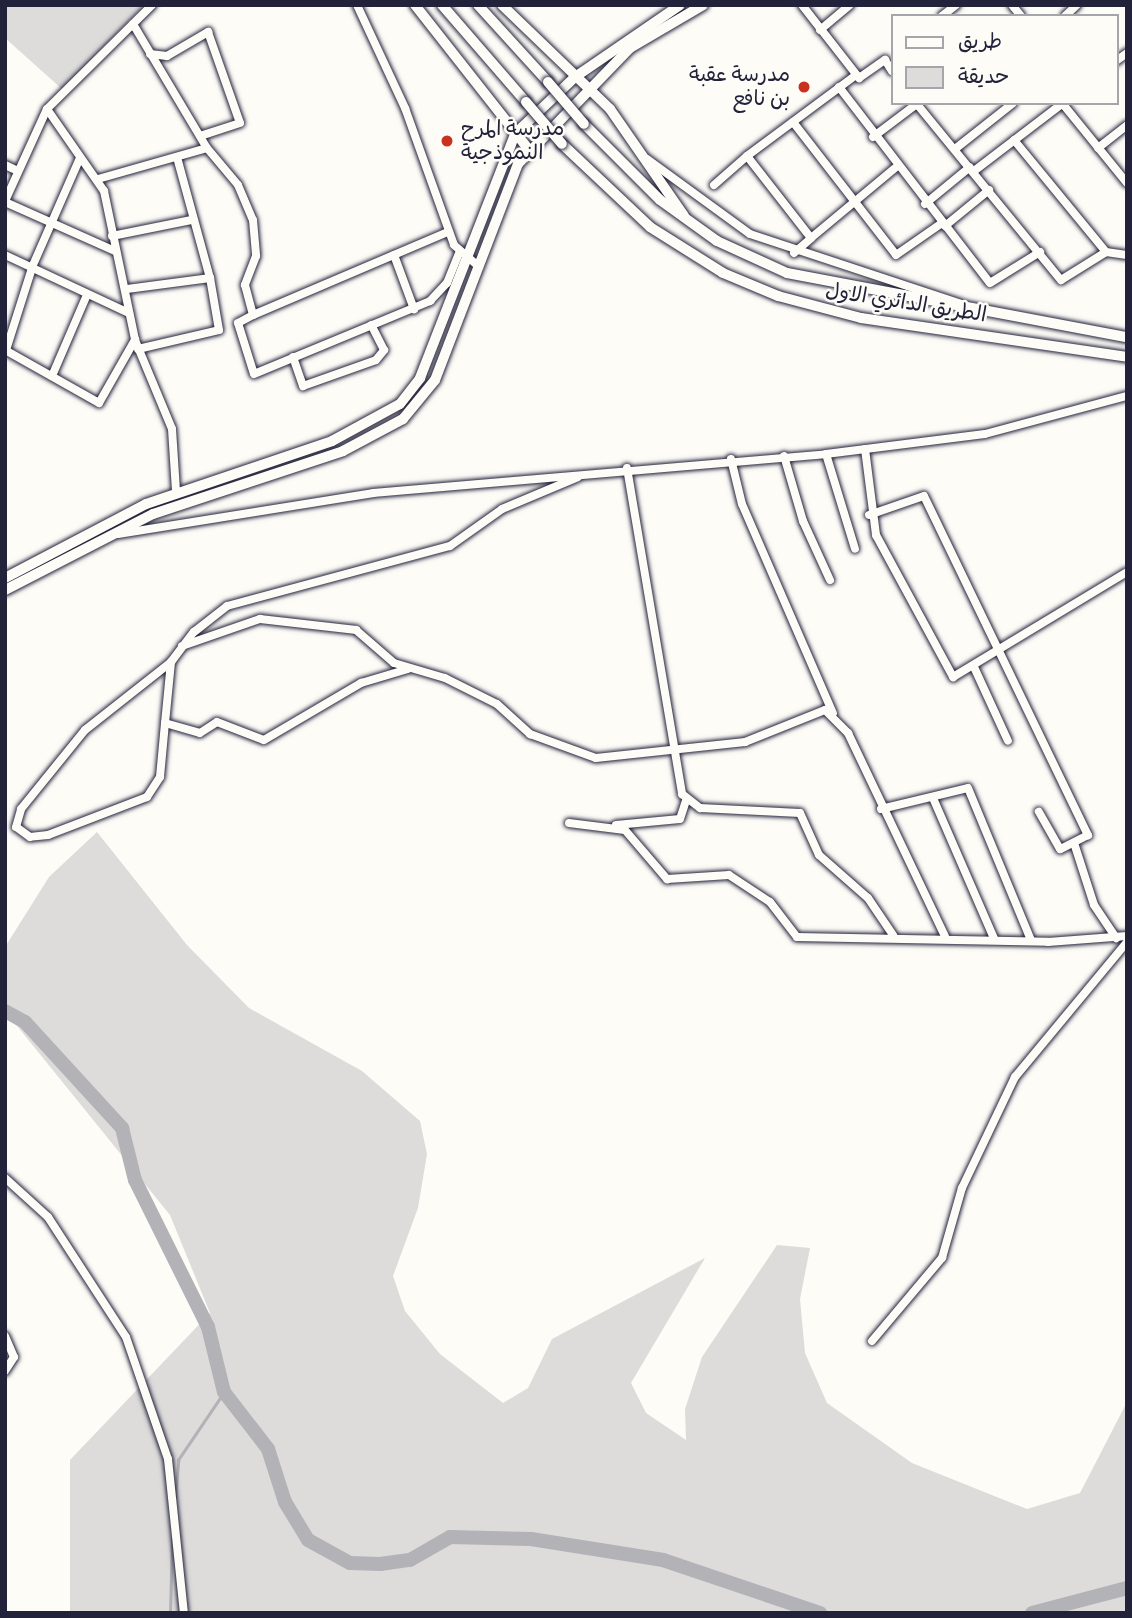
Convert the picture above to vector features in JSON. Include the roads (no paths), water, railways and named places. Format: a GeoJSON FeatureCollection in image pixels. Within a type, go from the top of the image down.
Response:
{"type":"FeatureCollection","features":[{"type":"Feature","properties":{"kind":"main road"},"geometry":{"type":"LineString","coordinates":[[415,5],[530,150]]}},
{"type":"Feature","properties":{"kind":"main road","name":"الطريق الدائري الاول"},"geometry":{"type":"LineString","coordinates":[[442,5],[562,144],[650,227],[723,273],[778,296],[861,318],[1127,357]]}},
{"type":"Feature","properties":{"kind":"main road","name":"الطريق الدائري الاول"},"geometry":{"type":"LineString","coordinates":[[478,5],[584,124],[686,219],[787,274],[979,313],[1127,337]]}},
{"type":"Feature","properties":{"kind":"main road"},"geometry":{"type":"LineString","coordinates":[[502,5],[585,88],[610,109],[686,219]]}},
{"type":"Feature","properties":{"kind":"main road"},"geometry":{"type":"LineString","coordinates":[[5,578],[176,491],[332,441],[400,404],[420,378],[462,256],[515,134],[575,78],[680,5]]}},
{"type":"Feature","properties":{"kind":"main road"},"geometry":{"type":"LineString","coordinates":[[5,590],[108,536],[192,498],[343,451],[403,419],[435,380],[508,183],[530,150],[585,88],[631,47],[703,5]]}},
{"type":"Feature","properties":{"kind":"street"},"geometry":{"type":"LineString","coordinates":[[115,251],[5,201],[47,108],[152,5]]}},
{"type":"Feature","properties":{"kind":"street"},"geometry":{"type":"LineString","coordinates":[[357,5],[405,108],[448,232],[462,256],[478,266]]}},
{"type":"Feature","properties":{"kind":"street"},"geometry":{"type":"LineString","coordinates":[[802,5],[856,75]]}},
{"type":"Feature","properties":{"kind":"street"},"geometry":{"type":"LineString","coordinates":[[820,30],[850,5]]}},
{"type":"Feature","properties":{"kind":"street"},"geometry":{"type":"LineString","coordinates":[[133,23],[208,148],[238,185],[253,220],[256,256],[244,285],[253,315]]}},
{"type":"Feature","properties":{"kind":"street"},"geometry":{"type":"LineString","coordinates":[[150,54],[167,56],[208,32],[240,123],[202,135]]}},
{"type":"Feature","properties":{"kind":"street"},"geometry":{"type":"LineString","coordinates":[[714,185],[747,156],[856,75],[890,57]]}},
{"type":"Feature","properties":{"kind":"street"},"geometry":{"type":"LineString","coordinates":[[885,61],[890,68]]}},
{"type":"Feature","properties":{"kind":"street"},"geometry":{"type":"LineString","coordinates":[[839,88],[895,168],[993,284],[1040,252]]}},
{"type":"Feature","properties":{"kind":"street"},"geometry":{"type":"LineString","coordinates":[[873,137],[916,105]]}},
{"type":"Feature","properties":{"kind":"street"},"geometry":{"type":"LineString","coordinates":[[918,105],[1067,281],[1106,252]]}},
{"type":"Feature","properties":{"kind":"street"},"geometry":{"type":"LineString","coordinates":[[955,149],[1010,105]]}},
{"type":"Feature","properties":{"kind":"street"},"geometry":{"type":"LineString","coordinates":[[925,204],[1059,105]]}},
{"type":"Feature","properties":{"kind":"street"},"geometry":{"type":"LineString","coordinates":[[1064,105],[1127,183]]}},
{"type":"Feature","properties":{"kind":"street"},"geometry":{"type":"LineString","coordinates":[[47,108],[79,160],[98,179],[127,289],[136,345],[172,429],[176,491]]}},
{"type":"Feature","properties":{"kind":"street"},"geometry":{"type":"LineString","coordinates":[[793,122],[851,201],[896,255],[944,225],[989,190]]}},
{"type":"Feature","properties":{"kind":"street"},"geometry":{"type":"LineString","coordinates":[[1098,148],[1127,125]]}},
{"type":"Feature","properties":{"kind":"street"},"geometry":{"type":"LineString","coordinates":[[1014,140],[1106,252],[1127,255]]}},
{"type":"Feature","properties":{"kind":"street"},"geometry":{"type":"LineString","coordinates":[[98,179],[208,148]]}},
{"type":"Feature","properties":{"kind":"street"},"geometry":{"type":"LineString","coordinates":[[642,155],[750,234],[794,253],[943,292],[979,313]]}},
{"type":"Feature","properties":{"kind":"street"},"geometry":{"type":"LineString","coordinates":[[747,156],[811,238]]}},
{"type":"Feature","properties":{"kind":"street"},"geometry":{"type":"LineString","coordinates":[[79,160],[33,265],[6,350],[99,403],[136,345],[219,331],[210,278],[191,220],[177,157]]}},
{"type":"Feature","properties":{"kind":"street"},"geometry":{"type":"LineString","coordinates":[[5,165],[18,171]]}},
{"type":"Feature","properties":{"kind":"street"},"geometry":{"type":"LineString","coordinates":[[794,253],[851,201],[895,168]]}},
{"type":"Feature","properties":{"kind":"street"},"geometry":{"type":"LineString","coordinates":[[112,236],[191,220]]}},
{"type":"Feature","properties":{"kind":"street"},"geometry":{"type":"LineString","coordinates":[[448,232],[238,323],[252,372],[414,309],[440,292],[462,256]]}},
{"type":"Feature","properties":{"kind":"street"},"geometry":{"type":"LineString","coordinates":[[5,255],[33,265],[86,297],[129,313]]}},
{"type":"Feature","properties":{"kind":"street"},"geometry":{"type":"LineString","coordinates":[[394,255],[414,309]]}},
{"type":"Feature","properties":{"kind":"street"},"geometry":{"type":"LineString","coordinates":[[127,289],[210,278]]}},
{"type":"Feature","properties":{"kind":"street"},"geometry":{"type":"LineString","coordinates":[[52,376],[86,297]]}},
{"type":"Feature","properties":{"kind":"street"},"geometry":{"type":"LineString","coordinates":[[293,357],[303,386],[376,360],[384,349],[371,325]]}},
{"type":"Feature","properties":{"kind":"street"},"geometry":{"type":"LineString","coordinates":[[108,536],[374,493],[627,468],[865,449],[1035,425],[1127,396]]}},
{"type":"Feature","properties":{"kind":"street"},"geometry":{"type":"LineString","coordinates":[[865,449],[869,514],[949,674],[974,667],[1127,572]]}},
{"type":"Feature","properties":{"kind":"street"},"geometry":{"type":"LineString","coordinates":[[826,454],[855,549]]}},
{"type":"Feature","properties":{"kind":"street"},"geometry":{"type":"LineString","coordinates":[[784,456],[803,521],[830,580]]}},
{"type":"Feature","properties":{"kind":"street"},"geometry":{"type":"LineString","coordinates":[[731,459],[742,504],[833,713],[945,936]]}},
{"type":"Feature","properties":{"kind":"street"},"geometry":{"type":"LineString","coordinates":[[569,823],[609,826],[680,819],[686,800],[674,750],[627,468]]}},
{"type":"Feature","properties":{"kind":"street"},"geometry":{"type":"LineString","coordinates":[[171,662],[160,777],[147,797],[48,835],[30,838],[16,827],[21,809],[85,730],[171,662],[182,646],[228,606],[450,546],[502,509],[584,474]]}},
{"type":"Feature","properties":{"kind":"street"},"geometry":{"type":"LineString","coordinates":[[869,514],[924,496],[1087,831],[1075,846],[1060,849],[1039,812]]}},
{"type":"Feature","properties":{"kind":"street"},"geometry":{"type":"LineString","coordinates":[[182,646],[260,619],[298,619],[356,630],[408,669],[445,678],[504,708],[530,734],[596,758],[745,741],[815,711],[833,713]]}},
{"type":"Feature","properties":{"kind":"street"},"geometry":{"type":"LineString","coordinates":[[974,667],[1008,741]]}},
{"type":"Feature","properties":{"kind":"street"},"geometry":{"type":"LineString","coordinates":[[165,723],[200,733],[217,722],[264,740],[362,683],[408,669]]}},
{"type":"Feature","properties":{"kind":"street"},"geometry":{"type":"LineString","coordinates":[[881,809],[933,798],[963,788],[971,792],[1031,940]]}},
{"type":"Feature","properties":{"kind":"street"},"geometry":{"type":"LineString","coordinates":[[933,798],[994,938]]}},
{"type":"Feature","properties":{"kind":"street"},"geometry":{"type":"LineString","coordinates":[[686,800],[700,808],[800,813],[818,855],[868,898],[893,935]]}},
{"type":"Feature","properties":{"kind":"street"},"geometry":{"type":"LineString","coordinates":[[609,826],[634,836],[667,879],[729,875],[770,902],[797,937],[893,935],[1031,940],[1127,936]]}},
{"type":"Feature","properties":{"kind":"street"},"geometry":{"type":"LineString","coordinates":[[1075,846],[1094,905],[1116,938]]}},
{"type":"Feature","properties":{"kind":"street"},"geometry":{"type":"LineString","coordinates":[[872,1341],[938,1265],[962,1188],[1015,1077],[1127,942]]}},
{"type":"Feature","properties":{"kind":"street"},"geometry":{"type":"LineString","coordinates":[[5,1178],[48,1217],[126,1337],[168,1460],[184,1613]]}},
{"type":"Feature","properties":{"kind":"street"},"geometry":{"type":"LineString","coordinates":[[5,1336],[13,1357],[5,1371]]}},
{"type":"Feature","properties":{"kind":"waterway"},"geometry":{"type":"LineString","coordinates":[[5,1011],[25,1022],[122,1128],[135,1180],[208,1327],[224,1392],[268,1449],[285,1502],[308,1540],[350,1563],[380,1564],[410,1560],[450,1537],[531,1539],[663,1560],[820,1613]]}},
{"type":"Feature","properties":{"kind":"waterway"},"geometry":{"type":"LineString","coordinates":[[175,1498],[178,1460],[224,1392]]}},
{"type":"Feature","properties":{"kind":"waterway"},"geometry":{"type":"LineString","coordinates":[[170,1613],[172,1539]]}},
{"type":"Feature","properties":{"kind":"waterway"},"geometry":{"type":"LineString","coordinates":[[1032,1613],[1127,1588]]}},
{"type":"Feature","properties":{"kind":"place","name":"مدرسة عقبة بن نافع"},"geometry":{"type":"Point","coordinates":[804,87]}},
{"type":"Feature","properties":{"kind":"place","name":"مدرسة المرح النموذجية"},"geometry":{"type":"Point","coordinates":[447,141]}}]}
